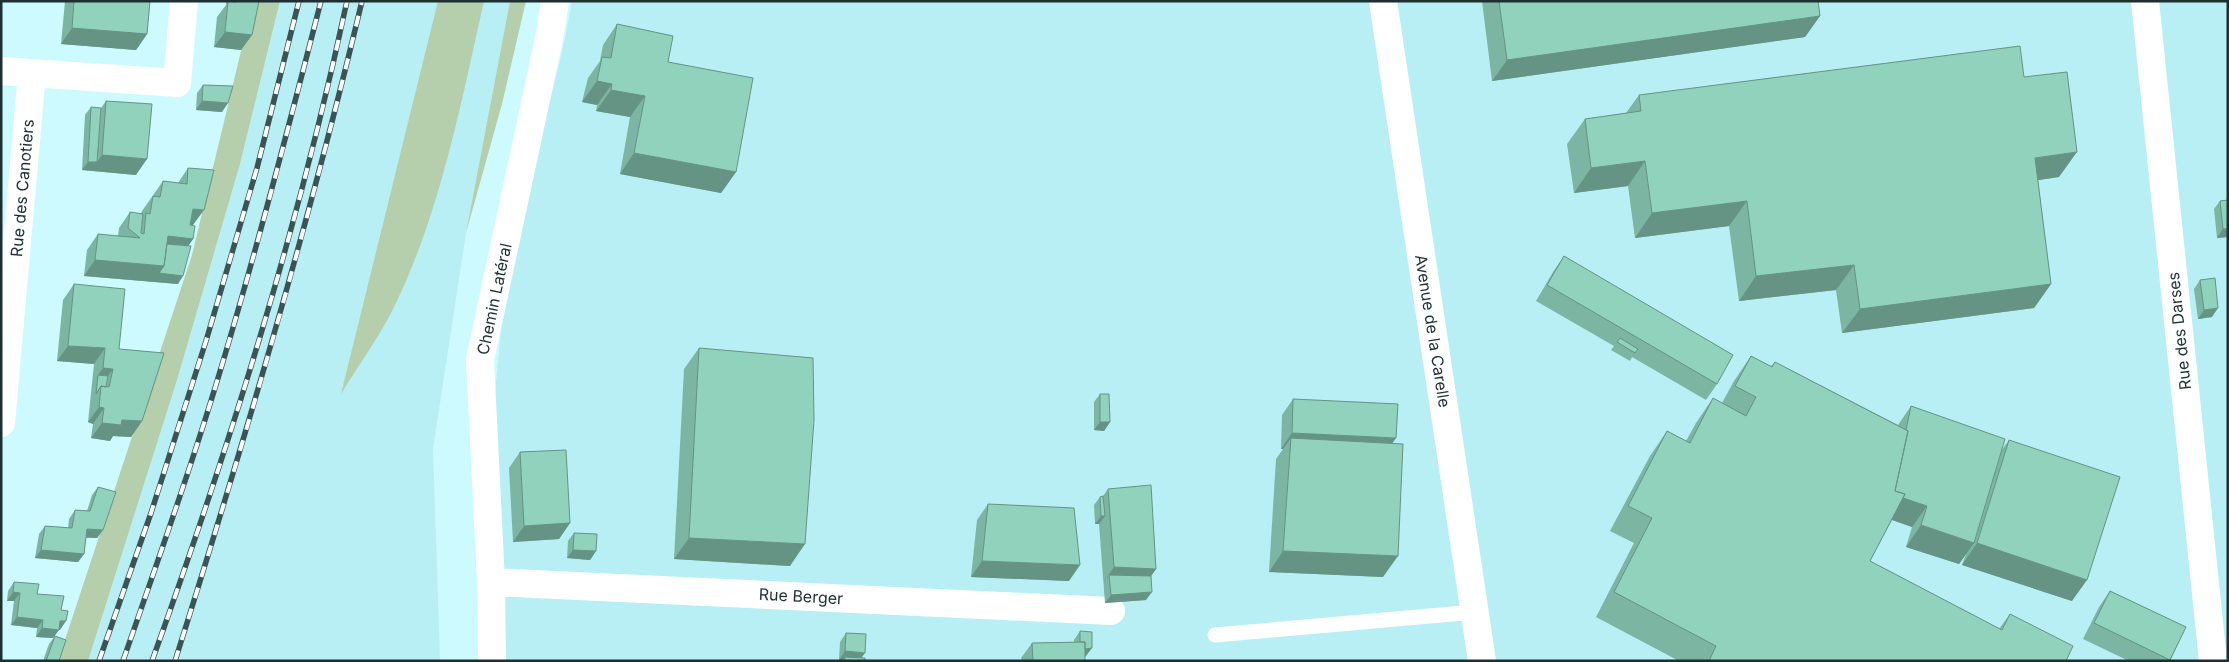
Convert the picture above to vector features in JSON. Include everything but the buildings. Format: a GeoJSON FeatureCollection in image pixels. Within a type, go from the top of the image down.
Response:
{"type":"FeatureCollection","features":[{"type":"Feature","properties":{"kind":"street"},"geometry":{"type":"LineString","coordinates":[[1,71],[177,83],[184,1]]}},
{"type":"Feature","properties":{"kind":"street","name":"Chemin Latéral"},"geometry":{"type":"LineString","coordinates":[[492,661],[491,582],[480,360],[550,34],[555,1]]}},
{"type":"Feature","properties":{"kind":"street","name":"Avenue de la Carelle"},"geometry":{"type":"LineString","coordinates":[[1382,1],[1482,661]]}},
{"type":"Feature","properties":{"kind":"street","name":"Rue des Darses"},"geometry":{"type":"LineString","coordinates":[[2145,1],[2213,661]]}},
{"type":"Feature","properties":{"kind":"street","name":"Rue des Canotiers"},"geometry":{"type":"LineString","coordinates":[[1,423],[32,73]]}},
{"type":"Feature","properties":{"kind":"street","name":"Rue Berger"},"geometry":{"type":"LineString","coordinates":[[491,582],[1111,611]]}},
{"type":"Feature","properties":{"kind":"lane"},"geometry":{"type":"LineString","coordinates":[[1215,635],[1475,612]]}},
{"type":"Feature","properties":{"kind":"shaded area"},"geometry":{"type":"Polygon","coordinates":[[[280,1],[510,1],[466,233],[433,449],[440,661],[88,661],[177,380],[240,164],[280,1]]]}},
{"type":"Feature","properties":{"kind":"shaded area"},"geometry":{"type":"Polygon","coordinates":[[[572,1],[2228,1],[2228,661],[505,661],[494,403],[505,289],[565,39],[572,1]]]}},
{"type":"Feature","properties":{"kind":"green space"},"geometry":{"type":"Polygon","coordinates":[[[253,1],[280,1],[240,164],[177,380],[88,661],[58,661],[192,255],[253,1]]]}},
{"type":"Feature","properties":{"kind":"green space"},"geometry":{"type":"Polygon","coordinates":[[[438,1],[484,1],[458,117],[438,193],[412,267],[384,326],[341,394],[438,1]]]}},
{"type":"Feature","properties":{"kind":"green space"},"geometry":{"type":"Polygon","coordinates":[[[510,1],[526,1],[502,104],[466,233],[510,1]]]}},
{"type":"Feature","properties":{"kind":"railway"},"geometry":{"type":"LineString","coordinates":[[99,661],[151,513],[206,341],[257,168],[299,1]]}},
{"type":"Feature","properties":{"kind":"railway"},"geometry":{"type":"LineString","coordinates":[[123,661],[215,388],[264,219],[321,1]]}},
{"type":"Feature","properties":{"kind":"railway"},"geometry":{"type":"LineString","coordinates":[[152,661],[209,498],[261,334],[307,169],[347,1]]}},
{"type":"Feature","properties":{"kind":"railway"},"geometry":{"type":"LineString","coordinates":[[175,661],[226,497],[298,250],[362,1]]}}]}
